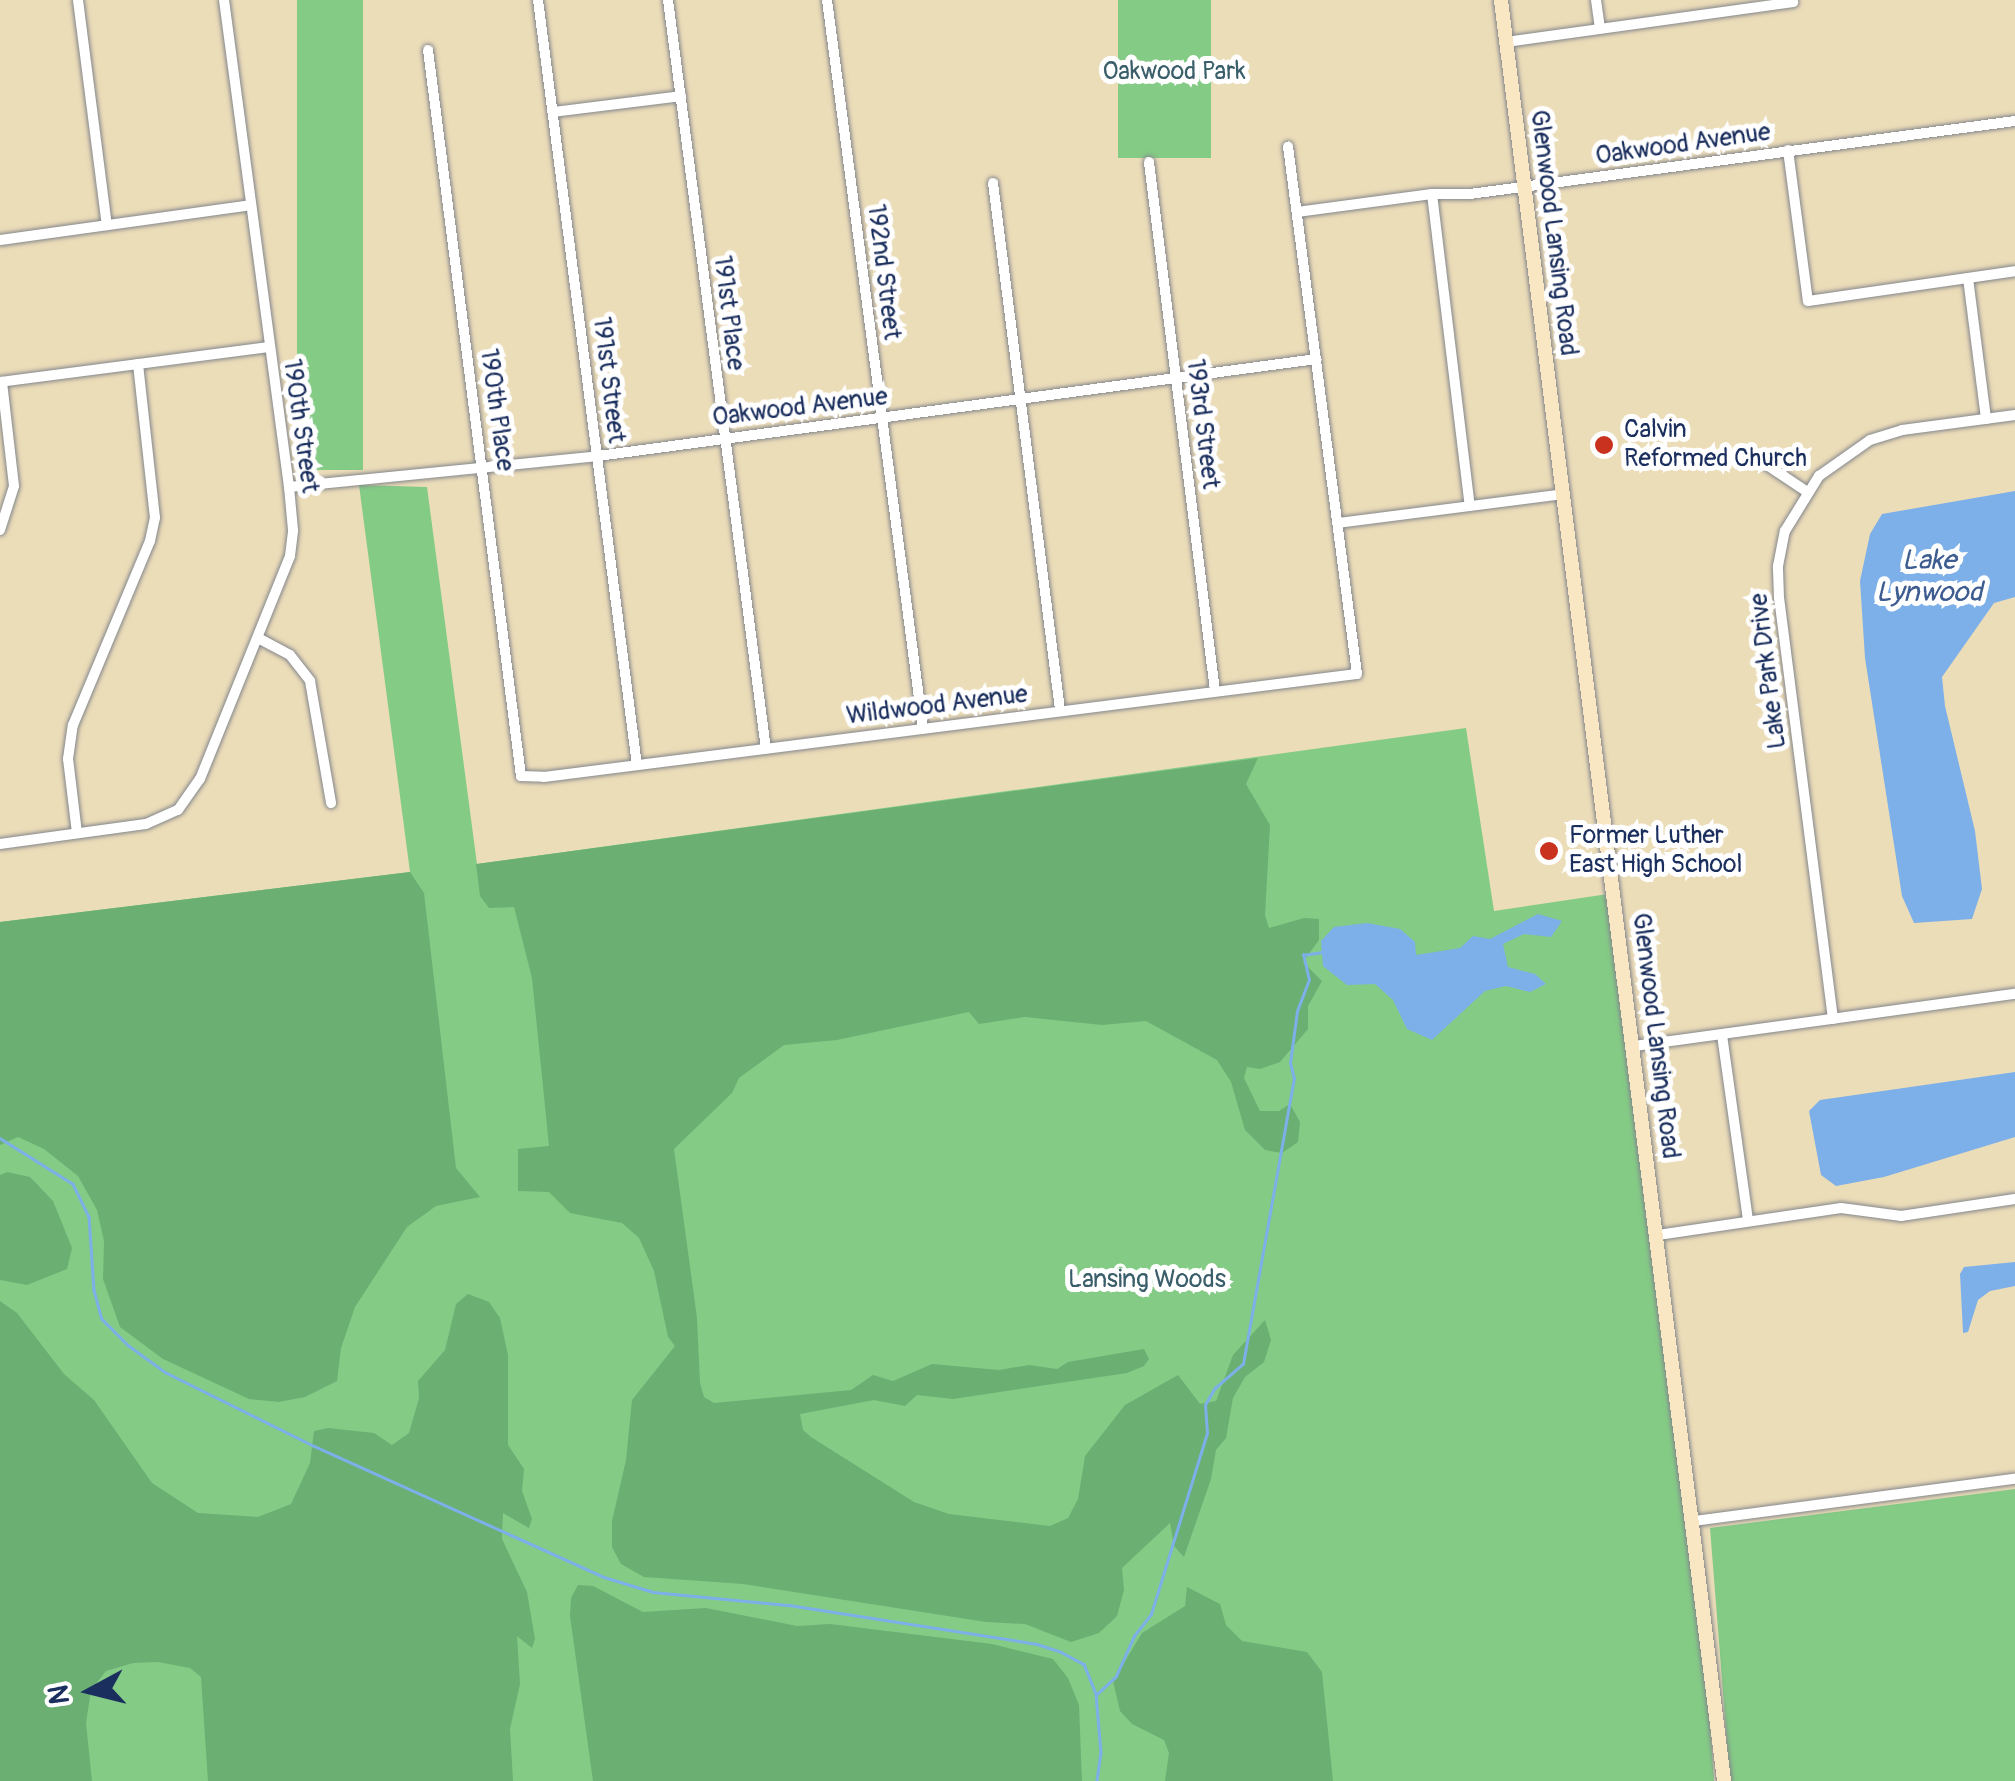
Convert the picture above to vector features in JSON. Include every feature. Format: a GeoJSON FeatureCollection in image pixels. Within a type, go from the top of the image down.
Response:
{"type":"FeatureCollection","features":[{"type":"Feature","properties":{"kind":"main road","name":"Glenwood Lansing Road"},"geometry":{"type":"LineString","coordinates":[[1500,0],[1724,1781]]}},
{"type":"Feature","properties":{"kind":"street"},"geometry":{"type":"LineString","coordinates":[[78,0],[107,225]]}},
{"type":"Feature","properties":{"kind":"street","name":"190th Street"},"geometry":{"type":"LineString","coordinates":[[77,833],[157,822],[178,810],[194,791],[290,556],[293,530],[289,487],[224,0]]}},
{"type":"Feature","properties":{"kind":"street","name":"191st Street"},"geometry":{"type":"LineString","coordinates":[[538,0],[638,765]]}},
{"type":"Feature","properties":{"kind":"street","name":"191st Place"},"geometry":{"type":"LineString","coordinates":[[668,0],[766,749]]}},
{"type":"Feature","properties":{"kind":"street","name":"192nd Street"},"geometry":{"type":"LineString","coordinates":[[828,0],[923,728]]}},
{"type":"Feature","properties":{"kind":"street"},"geometry":{"type":"LineString","coordinates":[[1596,0],[1600,29]]}},
{"type":"Feature","properties":{"kind":"street"},"geometry":{"type":"LineString","coordinates":[[1506,42],[1741,4],[1794,2]]}},
{"type":"Feature","properties":{"kind":"street","name":"190th Place"},"geometry":{"type":"LineString","coordinates":[[428,50],[521,776]]}},
{"type":"Feature","properties":{"kind":"street"},"geometry":{"type":"LineString","coordinates":[[553,112],[681,96]]}},
{"type":"Feature","properties":{"kind":"street","name":"Oakwood Avenue"},"geometry":{"type":"LineString","coordinates":[[1297,212],[1524,186],[2015,120]]}},
{"type":"Feature","properties":{"kind":"street"},"geometry":{"type":"LineString","coordinates":[[1288,146],[1338,524],[1564,494]]}},
{"type":"Feature","properties":{"kind":"street"},"geometry":{"type":"LineString","coordinates":[[1788,150],[1808,300],[2015,272]]}},
{"type":"Feature","properties":{"kind":"street","name":"193rd Street"},"geometry":{"type":"LineString","coordinates":[[1149,162],[1216,691]]}},
{"type":"Feature","properties":{"kind":"street"},"geometry":{"type":"LineString","coordinates":[[993,182],[1060,710]]}},
{"type":"Feature","properties":{"kind":"street"},"geometry":{"type":"LineString","coordinates":[[1432,194],[1470,506]]}},
{"type":"Feature","properties":{"kind":"street"},"geometry":{"type":"LineString","coordinates":[[0,240],[251,206]]}},
{"type":"Feature","properties":{"kind":"street"},"geometry":{"type":"LineString","coordinates":[[1968,278],[1986,419]]}},
{"type":"Feature","properties":{"kind":"street"},"geometry":{"type":"LineString","coordinates":[[0,530],[14,486],[1,382],[270,347]]}},
{"type":"Feature","properties":{"kind":"street","name":"Oakwood Avenue"},"geometry":{"type":"LineString","coordinates":[[289,487],[598,456],[1316,359]]}},
{"type":"Feature","properties":{"kind":"street"},"geometry":{"type":"LineString","coordinates":[[0,844],[77,833],[68,760],[72,724],[150,541],[155,518],[138,364]]}},
{"type":"Feature","properties":{"kind":"street","name":"Lake Park Drive"},"geometry":{"type":"LineString","coordinates":[[1833,1020],[1778,585],[1786,531],[1806,491],[1831,464],[1870,440],[2015,415]]}},
{"type":"Feature","properties":{"kind":"street"},"geometry":{"type":"LineString","coordinates":[[1752,455],[1806,491]]}},
{"type":"Feature","properties":{"kind":"street","name":"Wildwood Avenue"},"geometry":{"type":"LineString","coordinates":[[521,776],[638,765],[1358,674],[1338,524]]}},
{"type":"Feature","properties":{"kind":"street"},"geometry":{"type":"LineString","coordinates":[[258,638],[290,655],[310,681],[332,803]]}},
{"type":"Feature","properties":{"kind":"street"},"geometry":{"type":"LineString","coordinates":[[1634,1046],[2015,994]]}},
{"type":"Feature","properties":{"kind":"street"},"geometry":{"type":"LineString","coordinates":[[1722,1035],[1748,1221]]}},
{"type":"Feature","properties":{"kind":"street"},"geometry":{"type":"LineString","coordinates":[[1658,1235],[1841,1208],[1901,1216],[2015,1200]]}},
{"type":"Feature","properties":{"kind":"street"},"geometry":{"type":"LineString","coordinates":[[1694,1521],[2015,1480]]}},
{"type":"Feature","properties":{"kind":"green space"},"geometry":{"type":"Polygon","coordinates":[[[297,0],[363,0],[363,470],[297,470],[297,0]]]}},
{"type":"Feature","properties":{"kind":"green space","name":"Oakwood Park"},"geometry":{"type":"Polygon","coordinates":[[[1118,0],[1211,0],[1211,158],[1118,158],[1118,0]]]}},
{"type":"Feature","properties":{"kind":"green space","name":"Lansing Woods"},"geometry":{"type":"Polygon","coordinates":[[[359,485],[427,487],[477,864],[1466,728],[1494,911],[1608,894],[1708,1692],[1714,1781],[0,1781],[0,922],[410,872],[359,485]]]}},
{"type":"Feature","properties":{"kind":"green space"},"geometry":{"type":"Polygon","coordinates":[[[1258,758],[1246,784],[1270,825],[1265,915],[1269,928],[1304,918],[1319,919],[1319,940],[1303,962],[1322,981],[1308,1006],[1308,1029],[1280,1062],[1260,1069],[1247,1067],[1244,1078],[1260,1111],[1279,1111],[1290,1104],[1300,1122],[1298,1142],[1282,1153],[1265,1150],[1245,1130],[1231,1082],[1217,1060],[1146,1021],[1102,1025],[1025,1017],[979,1024],[969,1012],[837,1040],[784,1045],[739,1078],[732,1093],[674,1149],[697,1318],[700,1383],[704,1397],[714,1403],[851,1390],[873,1375],[893,1381],[932,1364],[999,1370],[1029,1365],[1057,1369],[1068,1362],[1144,1349],[1149,1359],[1144,1366],[1127,1373],[953,1399],[917,1395],[905,1406],[874,1400],[800,1414],[803,1430],[811,1437],[914,1502],[949,1514],[1050,1526],[1068,1518],[1078,1499],[1085,1456],[1125,1405],[1178,1375],[1200,1404],[1216,1401],[1233,1355],[1265,1320],[1271,1340],[1264,1362],[1245,1377],[1233,1398],[1226,1438],[1216,1450],[1211,1479],[1184,1557],[1174,1546],[1170,1523],[1122,1568],[1124,1590],[1117,1616],[1099,1633],[1071,1642],[1025,1624],[986,1622],[743,1584],[644,1577],[621,1564],[612,1547],[612,1521],[626,1460],[632,1400],[675,1346],[668,1337],[654,1271],[639,1238],[622,1223],[570,1213],[549,1192],[518,1191],[518,1149],[549,1146],[532,978],[514,907],[489,908],[480,896],[476,864],[1258,758]]]}},
{"type":"Feature","properties":{"kind":"green space"},"geometry":{"type":"Polygon","coordinates":[[[410,872],[424,893],[456,1168],[480,1197],[436,1206],[407,1227],[355,1307],[341,1348],[337,1381],[305,1397],[279,1402],[249,1399],[163,1359],[120,1327],[103,1279],[104,1241],[97,1210],[78,1176],[44,1149],[18,1137],[0,1145],[0,922],[410,872]]]}},
{"type":"Feature","properties":{"kind":"green space"},"geometry":{"type":"Polygon","coordinates":[[[7,1172],[30,1177],[53,1201],[72,1248],[67,1269],[27,1285],[0,1280],[0,1175],[7,1172]]]}},
{"type":"Feature","properties":{"kind":"green space"},"geometry":{"type":"Polygon","coordinates":[[[468,1294],[489,1302],[500,1318],[508,1355],[508,1445],[524,1469],[522,1491],[532,1519],[529,1528],[503,1513],[502,1539],[527,1592],[535,1639],[532,1648],[517,1636],[520,1684],[510,1729],[513,1781],[208,1781],[201,1677],[190,1668],[158,1662],[133,1663],[106,1671],[91,1690],[86,1723],[92,1781],[0,1781],[0,1301],[17,1313],[64,1374],[94,1400],[152,1483],[198,1513],[258,1517],[291,1504],[310,1463],[314,1431],[328,1428],[374,1433],[392,1445],[409,1433],[419,1398],[418,1381],[445,1350],[456,1304],[468,1294]]]}},
{"type":"Feature","properties":{"kind":"green space"},"geometry":{"type":"Polygon","coordinates":[[[2015,1489],[2015,1781],[1730,1781],[1710,1528],[2015,1489]]]}},
{"type":"Feature","properties":{"kind":"green space"},"geometry":{"type":"Polygon","coordinates":[[[578,1585],[593,1586],[643,1612],[706,1608],[797,1626],[830,1624],[992,1644],[1053,1659],[1068,1678],[1079,1705],[1082,1781],[593,1781],[570,1616],[571,1598],[578,1585]]]}},
{"type":"Feature","properties":{"kind":"green space"},"geometry":{"type":"Polygon","coordinates":[[[1187,1587],[1220,1604],[1226,1625],[1242,1641],[1307,1652],[1322,1672],[1333,1781],[1165,1781],[1169,1753],[1164,1740],[1132,1724],[1120,1711],[1113,1681],[1142,1633],[1185,1606],[1187,1587]]]}},
{"type":"Feature","properties":{"kind":"water","name":"Lake Lynwood"},"geometry":{"type":"Polygon","coordinates":[[[2015,491],[2015,597],[1994,603],[1942,677],[1945,706],[1975,831],[1982,889],[1972,919],[1914,923],[1902,896],[1865,658],[1860,581],[1870,534],[1882,514],[2015,491]]]}},
{"type":"Feature","properties":{"kind":"water"},"geometry":{"type":"Polygon","coordinates":[[[1538,914],[1562,921],[1551,937],[1524,934],[1503,944],[1508,967],[1535,974],[1546,984],[1530,992],[1506,986],[1485,991],[1432,1040],[1407,1029],[1393,1000],[1375,984],[1347,985],[1323,966],[1321,941],[1334,927],[1367,923],[1400,929],[1415,942],[1416,955],[1460,948],[1473,936],[1490,939],[1538,914]]]}},
{"type":"Feature","properties":{"kind":"water"},"geometry":{"type":"Polygon","coordinates":[[[2015,1072],[2015,1137],[1884,1177],[1836,1186],[1821,1175],[1809,1111],[1820,1100],[2015,1072]]]}},
{"type":"Feature","properties":{"kind":"water"},"geometry":{"type":"Polygon","coordinates":[[[2015,1262],[2015,1286],[1990,1291],[1978,1300],[1968,1332],[1963,1333],[1960,1274],[1964,1267],[2015,1262]]]}},
{"type":"Feature","properties":{"kind":"waterway"},"geometry":{"type":"LineString","coordinates":[[1097,1694],[1116,1676],[1134,1636],[1151,1614],[1207,1433],[1205,1405],[1215,1388],[1243,1364],[1294,1079],[1290,1063],[1297,1011],[1309,980],[1303,955],[1322,952]]}},
{"type":"Feature","properties":{"kind":"waterway"},"geometry":{"type":"LineString","coordinates":[[0,1138],[73,1184],[89,1217],[94,1290],[102,1319],[128,1345],[165,1372],[314,1446],[604,1577],[653,1592],[789,1605],[1037,1644],[1061,1652],[1084,1664],[1096,1694],[1101,1752],[1097,1781]]}},
{"type":"Feature","properties":{"kind":"place","name":"Calvin Reformed Church"},"geometry":{"type":"Point","coordinates":[1604,445]}},
{"type":"Feature","properties":{"kind":"place","name":"Former Luther East High School"},"geometry":{"type":"Point","coordinates":[1549,851]}}]}
